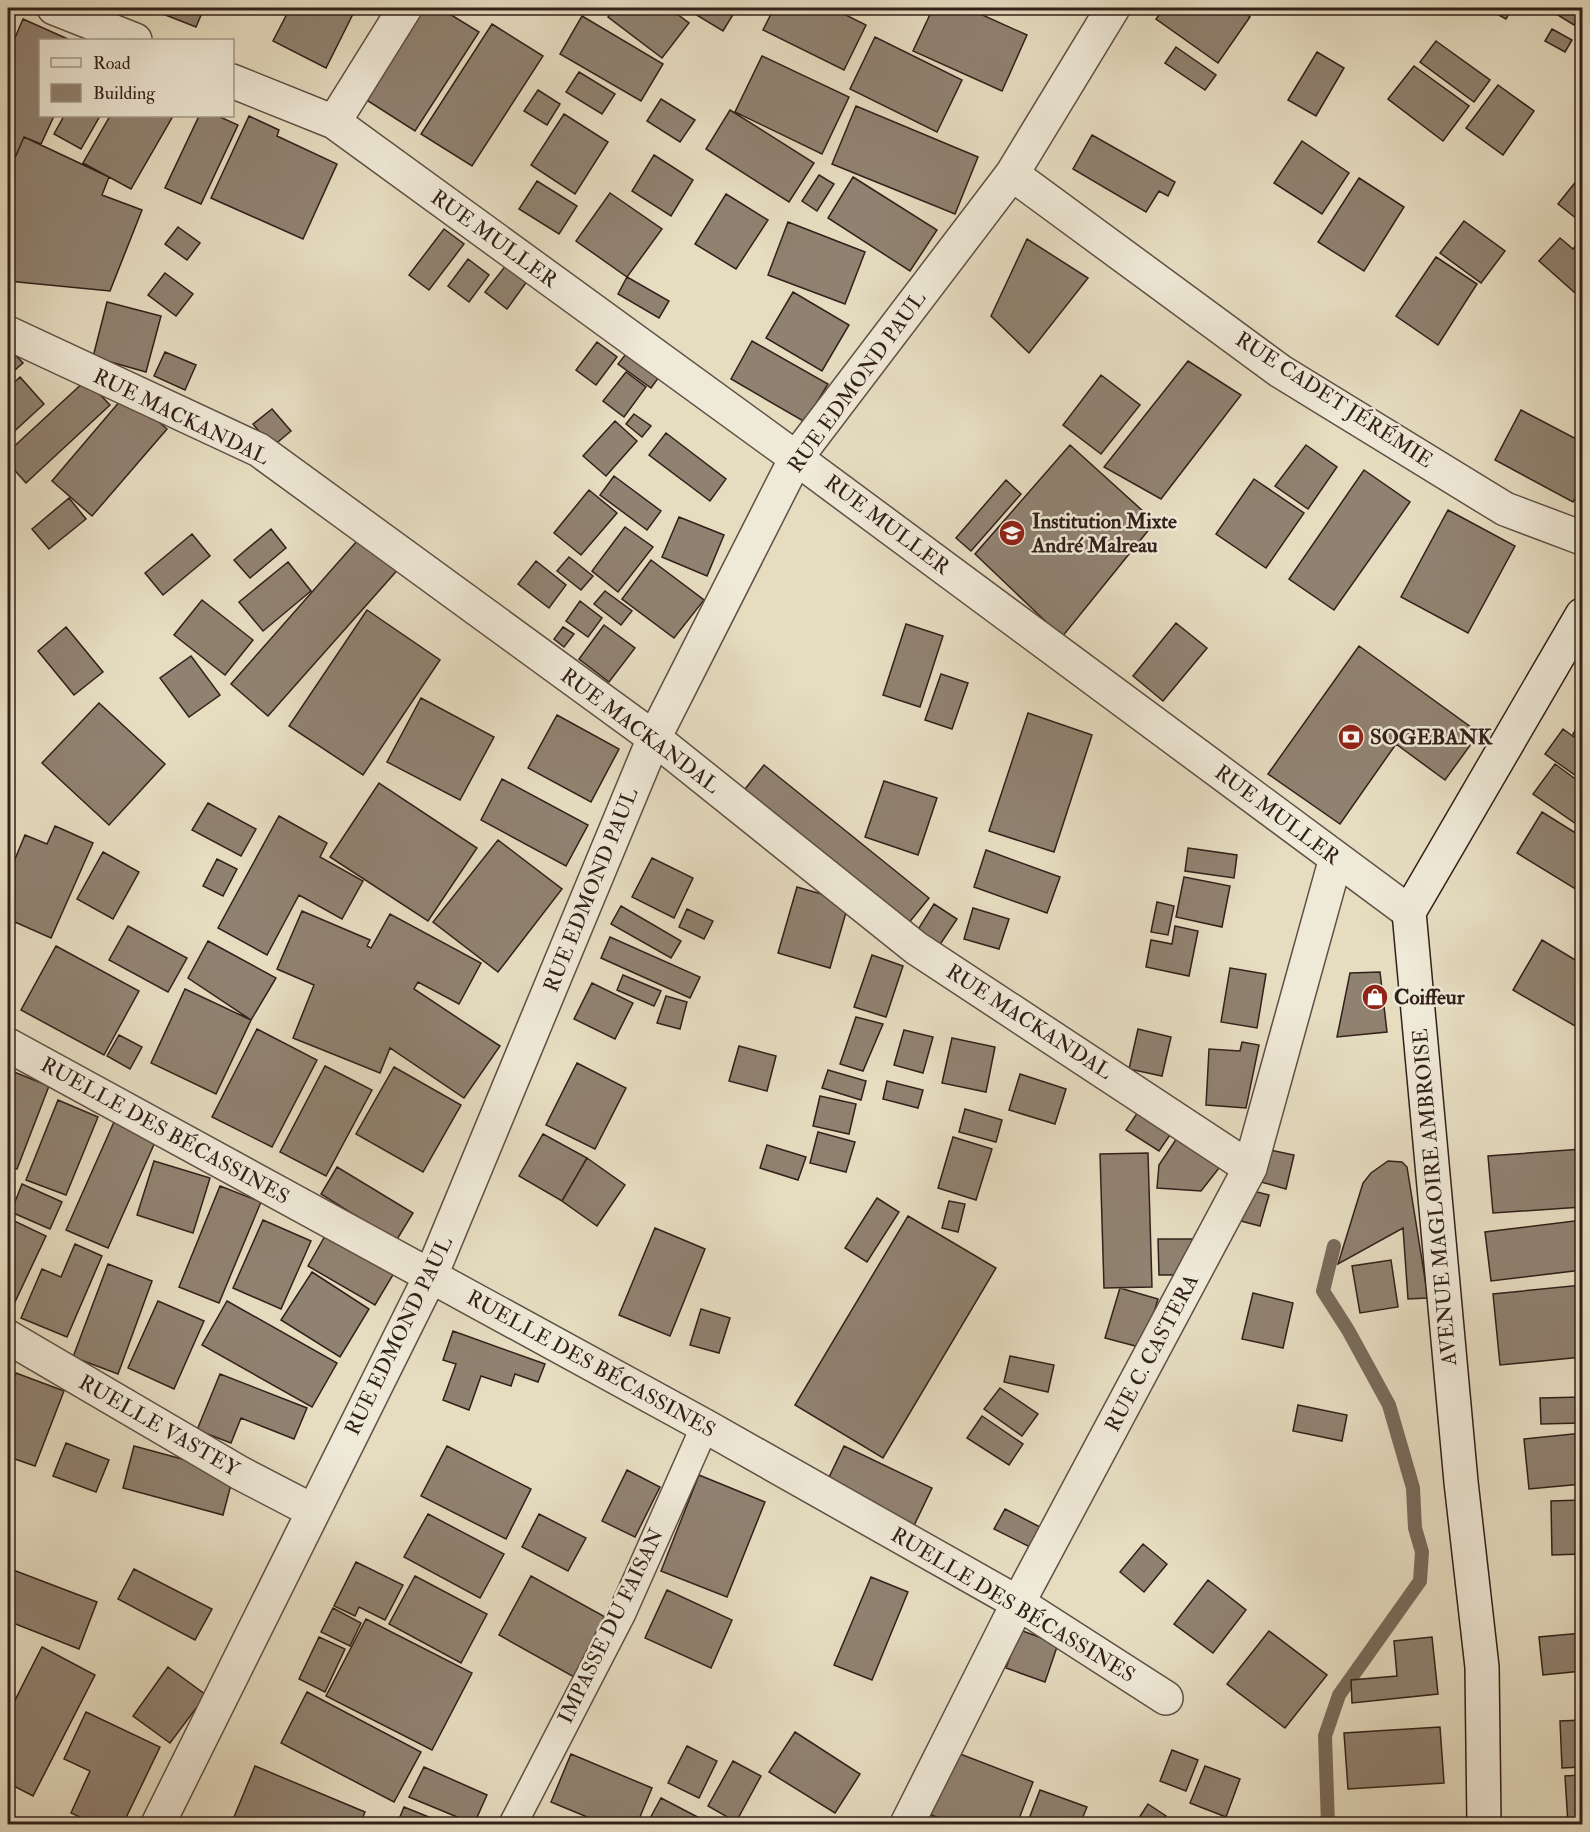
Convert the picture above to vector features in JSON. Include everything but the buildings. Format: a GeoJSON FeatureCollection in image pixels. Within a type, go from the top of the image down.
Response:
{"type":"FeatureCollection","features":[{"type":"Feature","properties":{"kind":"street"},"geometry":{"type":"LineString","coordinates":[[54,8],[132,39]]}},
{"type":"Feature","properties":{"kind":"street"},"geometry":{"type":"LineString","coordinates":[[334,122],[405,8]]}},
{"type":"Feature","properties":{"kind":"street","name":"RUE EDMOND PAUL"},"geometry":{"type":"LineString","coordinates":[[158,1824],[431,1275],[654,738],[796,458],[1012,174],[1113,8]]}},
{"type":"Feature","properties":{"kind":"street","name":"RUE MULLER"},"geometry":{"type":"LineString","coordinates":[[234,82],[334,122],[796,458],[1409,912]]}},
{"type":"Feature","properties":{"kind":"street","name":"RUE CADET JÉRÉMIE"},"geometry":{"type":"LineString","coordinates":[[1012,174],[1280,371],[1505,508],[1582,538]]}},
{"type":"Feature","properties":{"kind":"street","name":"RUE MACKANDAL"},"geometry":{"type":"LineString","coordinates":[[8,333],[259,450],[654,738],[916,948],[1250,1168]]}},
{"type":"Feature","properties":{"kind":"street"},"geometry":{"type":"LineString","coordinates":[[1409,912],[1582,615]]}},
{"type":"Feature","properties":{"kind":"street","name":"RUE C. CASTERA"},"geometry":{"type":"LineString","coordinates":[[907,1824],[1018,1603],[1250,1168],[1336,858]]}},
{"type":"Feature","properties":{"kind":"street","name":"AVENUE MAGLOIRE AMBROISE"},"geometry":{"type":"LineString","coordinates":[[1409,912],[1461,1482],[1482,1666],[1484,1824]]}},
{"type":"Feature","properties":{"kind":"street","name":"RUELLE DES BÉCASSINES"},"geometry":{"type":"LineString","coordinates":[[8,1045],[705,1426],[1018,1603],[1166,1698]]}},
{"type":"Feature","properties":{"kind":"street","name":"RUELLE VASTEY"},"geometry":{"type":"LineString","coordinates":[[8,1337],[240,1473],[313,1511]]}},
{"type":"Feature","properties":{"kind":"lane","name":"IMPASSE DU FAISAN"},"geometry":{"type":"LineString","coordinates":[[513,1824],[622,1612],[705,1426]]}},
{"type":"Feature","properties":{"kind":"waterway"},"geometry":{"type":"LineString","coordinates":[[1328,1824],[1325,1736],[1339,1695],[1420,1581],[1422,1552],[1415,1528],[1413,1488],[1389,1405],[1348,1330],[1323,1291],[1334,1246]]}},
{"type":"Feature","properties":{"kind":"place","name":"Institution Mixte André Malreau"},"geometry":{"type":"Point","coordinates":[1012,533]}},
{"type":"Feature","properties":{"kind":"place","name":"SOGEBANK"},"geometry":{"type":"Point","coordinates":[1351,737]}},
{"type":"Feature","properties":{"kind":"place","name":"Coiffeur"},"geometry":{"type":"Point","coordinates":[1375,997]}}]}
